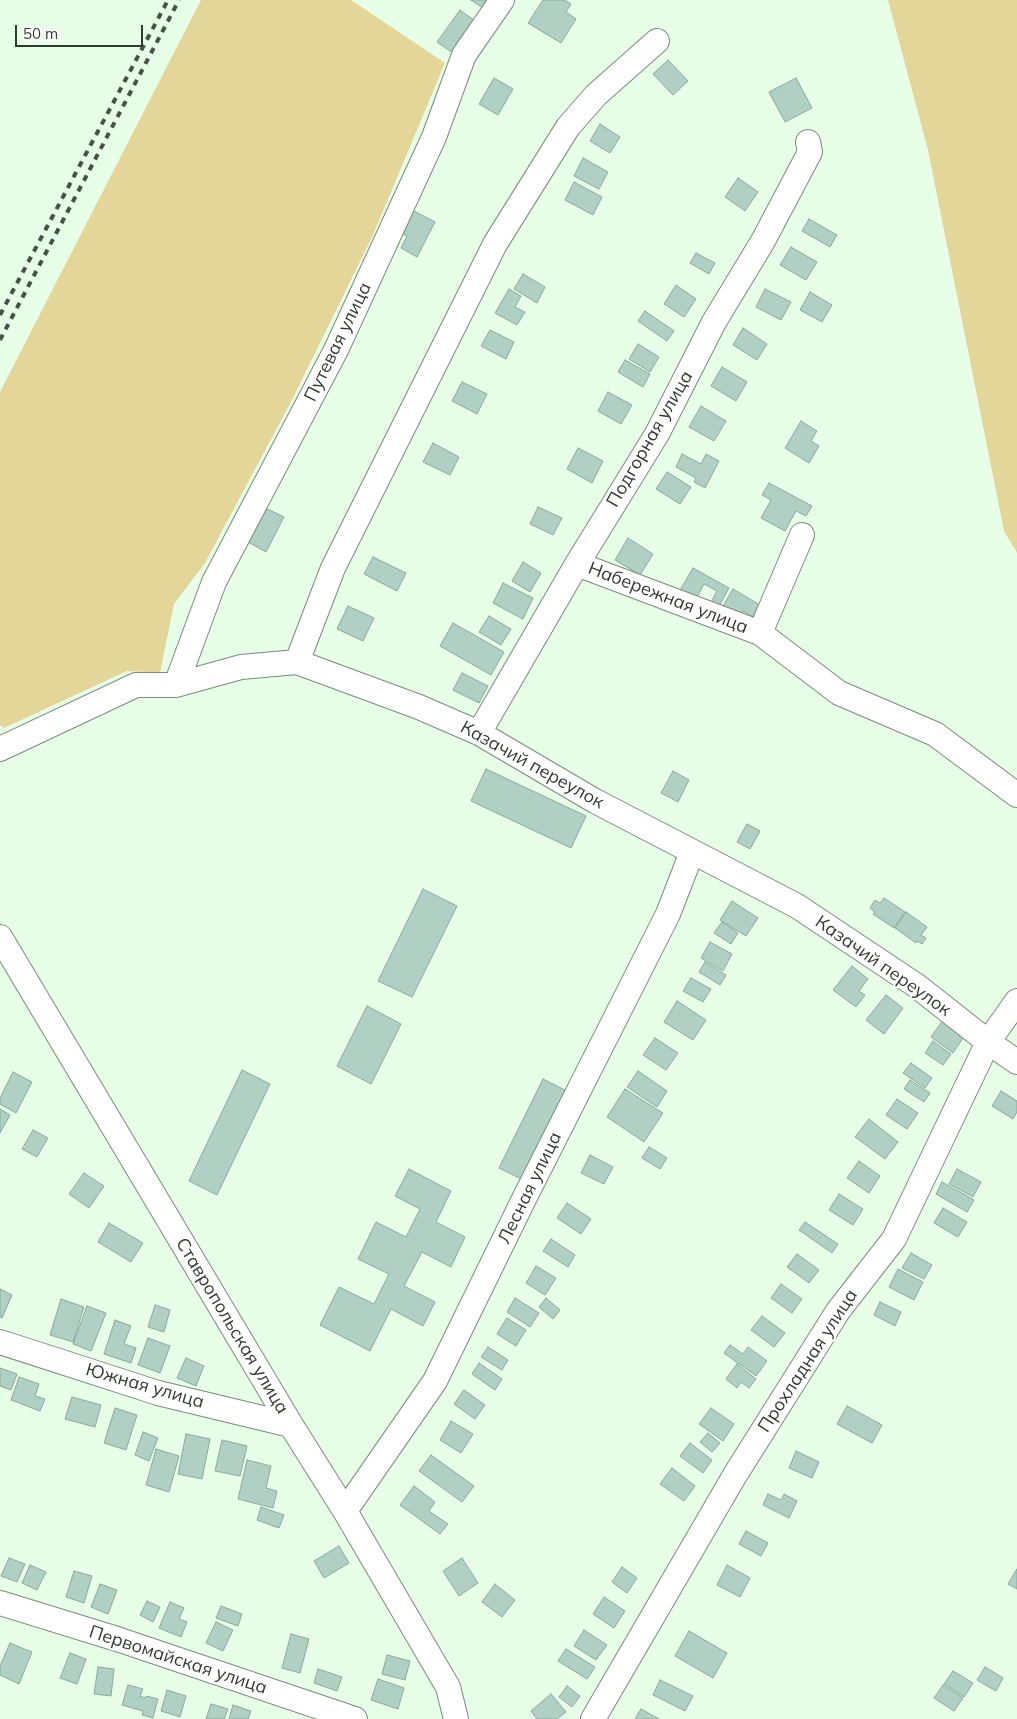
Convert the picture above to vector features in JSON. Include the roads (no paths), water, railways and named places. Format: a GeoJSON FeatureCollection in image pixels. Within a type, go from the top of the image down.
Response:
{"type":"FeatureCollection","features":[{"type":"Feature","properties":{"kind":"street","name":"Путевая улица"},"geometry":{"type":"LineString","coordinates":[[176,685],[214,582],[336,350],[434,137],[464,55],[502,0]]}},
{"type":"Feature","properties":{"kind":"street"},"geometry":{"type":"LineString","coordinates":[[297,662],[333,568],[495,244],[568,127],[596,95],[658,41]]}},
{"type":"Feature","properties":{"kind":"street","name":"Подгорная улица"},"geometry":{"type":"LineString","coordinates":[[479,733],[577,564],[657,434],[714,322],[762,241],[810,152],[808,142]]}},
{"type":"Feature","properties":{"kind":"street","name":"Набережная улица"},"geometry":{"type":"LineString","coordinates":[[760,633],[802,535]]}},
{"type":"Feature","properties":{"kind":"street","name":"Набережная улица"},"geometry":{"type":"LineString","coordinates":[[577,564],[760,633],[839,693],[935,734],[1017,795]]}},
{"type":"Feature","properties":{"kind":"street","name":"Казачий переулок"},"geometry":{"type":"LineString","coordinates":[[0,749],[136,685],[176,685],[242,668],[297,662],[418,706],[479,733],[595,801],[797,906],[918,986],[988,1042],[1017,1062]]}},
{"type":"Feature","properties":{"kind":"street","name":"Лесная улица"},"geometry":{"type":"LineString","coordinates":[[345,1511],[435,1381],[523,1200],[668,914],[692,852]]}},
{"type":"Feature","properties":{"kind":"street","name":"Ставропольская улица"},"geometry":{"type":"LineString","coordinates":[[0,937],[291,1425],[345,1511],[448,1687],[456,1719]]}},
{"type":"Feature","properties":{"kind":"street","name":"Прохладная улица"},"geometry":{"type":"LineString","coordinates":[[593,1719],[735,1475],[838,1310],[894,1239],[988,1042],[1017,1001]]}},
{"type":"Feature","properties":{"kind":"street","name":"Южная улица"},"geometry":{"type":"LineString","coordinates":[[0,1342],[158,1393],[291,1425]]}},
{"type":"Feature","properties":{"kind":"street","name":"Первомайская улица"},"geometry":{"type":"LineString","coordinates":[[0,1604],[117,1640],[355,1719]]}},
{"type":"Feature","properties":{"kind":"railway"},"geometry":{"type":"LineString","coordinates":[[0,315],[168,0]]}},
{"type":"Feature","properties":{"kind":"railway"},"geometry":{"type":"LineString","coordinates":[[0,340],[179,0]]}}]}
